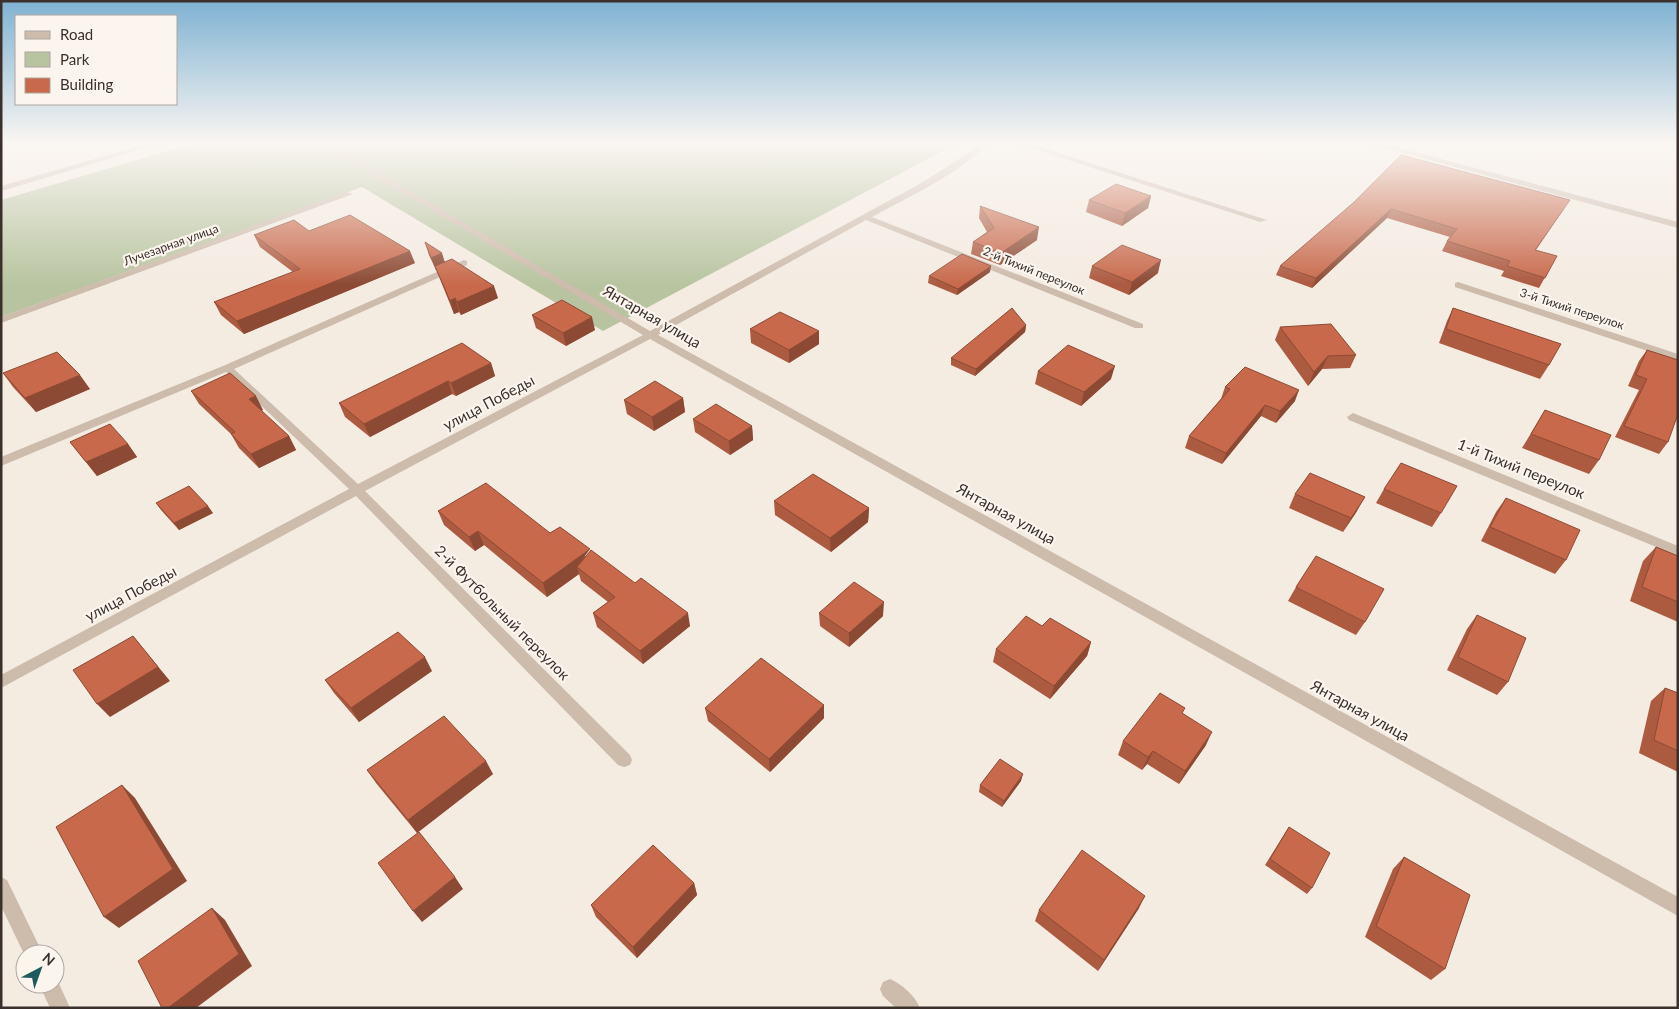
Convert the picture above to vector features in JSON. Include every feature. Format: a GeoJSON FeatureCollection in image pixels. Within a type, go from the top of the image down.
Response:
{"type":"FeatureCollection","features":[{"type":"Feature","properties":{"kind":"street","name":"Янтарная улица"},"geometry":{"type":"LineString","coordinates":[[402,190],[650,335],[1678,907]]}},
{"type":"Feature","properties":{"kind":"street","name":"улица Победы"},"geometry":{"type":"LineString","coordinates":[[1,682],[650,335],[915,190]]}},
{"type":"Feature","properties":{"kind":"street"},"geometry":{"type":"LineString","coordinates":[[1168,190],[1263,220]]}},
{"type":"Feature","properties":{"kind":"street"},"geometry":{"type":"LineString","coordinates":[[1545,190],[1678,226]]}},
{"type":"Feature","properties":{"kind":"street","name":"Лучезарная улица"},"geometry":{"type":"LineString","coordinates":[[1,320],[349,194]]}},
{"type":"Feature","properties":{"kind":"street","name":"2-й Тихий переулок"},"geometry":{"type":"LineString","coordinates":[[865,217],[1139,326]]}},
{"type":"Feature","properties":{"kind":"street"},"geometry":{"type":"LineString","coordinates":[[1,462],[227,368],[464,264]]}},
{"type":"Feature","properties":{"kind":"street","name":"3-й Тихий переулок"},"geometry":{"type":"LineString","coordinates":[[1458,285],[1678,358]]}},
{"type":"Feature","properties":{"kind":"street","name":"2-й Футбольный переулок"},"geometry":{"type":"LineString","coordinates":[[227,368],[357,490],[624,760]]}},
{"type":"Feature","properties":{"kind":"street","name":"1-й Тихий переулок"},"geometry":{"type":"LineString","coordinates":[[1352,416],[1678,550]]}},
{"type":"Feature","properties":{"kind":"street"},"geometry":{"type":"LineString","coordinates":[[1,886],[29,944]]}},
{"type":"Feature","properties":{"kind":"street"},"geometry":{"type":"LineString","coordinates":[[890,989],[910,1008]]}},
{"type":"Feature","properties":{"kind":"street"},"geometry":{"type":"LineString","coordinates":[[54,994],[60,1008]]}},
{"type":"Feature","properties":{"kind":"green space"},"geometry":{"type":"Polygon","coordinates":[[[35,190],[353,190],[1,317],[1,200],[35,190]]]}},
{"type":"Feature","properties":{"kind":"green space"},"geometry":{"type":"Polygon","coordinates":[[[367,190],[869,190],[603,331],[367,190]]]}},
{"type":"Feature","properties":{"kind":"building"},"geometry":{"type":"Polygon","coordinates":[[[1106,190],[1134,190],[1151,196],[1125,213],[1089,200],[1106,190]]]}},
{"type":"Feature","properties":{"kind":"building"},"geometry":{"type":"Polygon","coordinates":[[[1366,190],[1533,190],[1570,200],[1535,250],[1557,256],[1545,278],[1507,266],[1510,261],[1447,241],[1457,229],[1391,209],[1316,278],[1280,266],[1366,190]]]}},
{"type":"Feature","properties":{"kind":"building"},"geometry":{"type":"Polygon","coordinates":[[[980,206],[1039,227],[1001,253],[973,242],[994,228],[980,206]]]}},
{"type":"Feature","properties":{"kind":"building"},"geometry":{"type":"Polygon","coordinates":[[[350,215],[410,251],[237,321],[214,302],[300,269],[254,235],[294,220],[309,231],[350,215]]]}},
{"type":"Feature","properties":{"kind":"building"},"geometry":{"type":"Polygon","coordinates":[[[425,242],[442,253],[431,258],[425,242]]]}},
{"type":"Feature","properties":{"kind":"building"},"geometry":{"type":"Polygon","coordinates":[[[1122,245],[1161,260],[1132,282],[1092,266],[1122,245]]]}},
{"type":"Feature","properties":{"kind":"building"},"geometry":{"type":"Polygon","coordinates":[[[962,254],[991,266],[958,289],[929,276],[962,254]]]}},
{"type":"Feature","properties":{"kind":"building"},"geometry":{"type":"Polygon","coordinates":[[[452,259],[494,286],[457,302],[455,298],[450,301],[435,266],[452,259]]]}},
{"type":"Feature","properties":{"kind":"building"},"geometry":{"type":"Polygon","coordinates":[[[562,300],[592,317],[563,333],[532,315],[562,300]]]}},
{"type":"Feature","properties":{"kind":"building"},"geometry":{"type":"Polygon","coordinates":[[[1012,308],[1026,325],[976,369],[951,358],[1012,308]]]}},
{"type":"Feature","properties":{"kind":"building"},"geometry":{"type":"Polygon","coordinates":[[[1453,308],[1561,344],[1549,365],[1446,329],[1453,308]]]}},
{"type":"Feature","properties":{"kind":"building"},"geometry":{"type":"Polygon","coordinates":[[[780,312],[819,331],[789,350],[750,329],[780,312]]]}},
{"type":"Feature","properties":{"kind":"building"},"geometry":{"type":"Polygon","coordinates":[[[1331,324],[1356,355],[1328,356],[1314,372],[1280,327],[1331,324]]]}},
{"type":"Feature","properties":{"kind":"building"},"geometry":{"type":"Polygon","coordinates":[[[462,343],[491,363],[451,383],[448,381],[364,424],[339,403],[462,343]]]}},
{"type":"Feature","properties":{"kind":"building"},"geometry":{"type":"Polygon","coordinates":[[[1068,345],[1115,366],[1084,392],[1038,371],[1068,345]]]}},
{"type":"Feature","properties":{"kind":"building"},"geometry":{"type":"Polygon","coordinates":[[[1647,350],[1678,360],[1678,414],[1668,442],[1624,426],[1647,379],[1636,375],[1647,350]]]}},
{"type":"Feature","properties":{"kind":"building"},"geometry":{"type":"Polygon","coordinates":[[[57,352],[80,375],[25,398],[3,373],[57,352]]]}},
{"type":"Feature","properties":{"kind":"building"},"geometry":{"type":"Polygon","coordinates":[[[1245,367],[1299,390],[1280,411],[1265,405],[1226,453],[1189,436],[1230,389],[1225,387],[1245,367]]]}},
{"type":"Feature","properties":{"kind":"building"},"geometry":{"type":"Polygon","coordinates":[[[230,373],[256,396],[249,399],[289,436],[251,454],[231,434],[235,432],[191,391],[230,373]]]}},
{"type":"Feature","properties":{"kind":"building"},"geometry":{"type":"Polygon","coordinates":[[[655,381],[683,398],[652,417],[624,400],[655,381]]]}},
{"type":"Feature","properties":{"kind":"building"},"geometry":{"type":"Polygon","coordinates":[[[716,404],[752,426],[729,441],[693,419],[716,404]]]}},
{"type":"Feature","properties":{"kind":"building"},"geometry":{"type":"Polygon","coordinates":[[[1545,410],[1611,435],[1599,460],[1531,434],[1545,410]]]}},
{"type":"Feature","properties":{"kind":"building"},"geometry":{"type":"Polygon","coordinates":[[[110,424],[128,444],[86,462],[70,442],[110,424]]]}},
{"type":"Feature","properties":{"kind":"building"},"geometry":{"type":"Polygon","coordinates":[[[1401,463],[1457,486],[1441,513],[1384,489],[1401,463]]]}},
{"type":"Feature","properties":{"kind":"building"},"geometry":{"type":"Polygon","coordinates":[[[1310,473],[1365,497],[1351,518],[1295,494],[1310,473]]]}},
{"type":"Feature","properties":{"kind":"building"},"geometry":{"type":"Polygon","coordinates":[[[813,474],[869,508],[830,538],[774,501],[813,474]]]}},
{"type":"Feature","properties":{"kind":"building"},"geometry":{"type":"Polygon","coordinates":[[[486,483],[550,533],[560,527],[590,549],[543,583],[478,531],[469,537],[438,511],[486,483]]]}},
{"type":"Feature","properties":{"kind":"building"},"geometry":{"type":"Polygon","coordinates":[[[189,486],[208,506],[174,523],[156,503],[189,486]]]}},
{"type":"Feature","properties":{"kind":"building"},"geometry":{"type":"Polygon","coordinates":[[[1506,498],[1580,530],[1566,560],[1490,527],[1506,498]]]}},
{"type":"Feature","properties":{"kind":"building"},"geometry":{"type":"Polygon","coordinates":[[[1656,547],[1678,556],[1678,602],[1642,587],[1656,547]]]}},
{"type":"Feature","properties":{"kind":"building"},"geometry":{"type":"Polygon","coordinates":[[[591,550],[635,583],[641,578],[688,613],[640,651],[593,613],[615,597],[577,567],[591,550]]]}},
{"type":"Feature","properties":{"kind":"building"},"geometry":{"type":"Polygon","coordinates":[[[1316,556],[1384,589],[1365,622],[1296,587],[1316,556]]]}},
{"type":"Feature","properties":{"kind":"building"},"geometry":{"type":"Polygon","coordinates":[[[854,582],[884,602],[849,633],[819,613],[854,582]]]}},
{"type":"Feature","properties":{"kind":"building"},"geometry":{"type":"Polygon","coordinates":[[[1477,615],[1526,638],[1508,682],[1458,657],[1477,615]]]}},
{"type":"Feature","properties":{"kind":"building"},"geometry":{"type":"Polygon","coordinates":[[[1026,616],[1042,626],[1050,618],[1091,642],[1054,686],[996,649],[1026,616]]]}},
{"type":"Feature","properties":{"kind":"building"},"geometry":{"type":"Polygon","coordinates":[[[398,632],[425,657],[351,708],[325,680],[398,632]]]}},
{"type":"Feature","properties":{"kind":"building"},"geometry":{"type":"Polygon","coordinates":[[[133,636],[158,667],[97,704],[73,670],[133,636]]]}},
{"type":"Feature","properties":{"kind":"building"},"geometry":{"type":"Polygon","coordinates":[[[761,658],[824,705],[769,759],[705,708],[761,658]]]}},
{"type":"Feature","properties":{"kind":"building"},"geometry":{"type":"Polygon","coordinates":[[[1665,688],[1678,693],[1678,751],[1654,740],[1665,688]]]}},
{"type":"Feature","properties":{"kind":"building"},"geometry":{"type":"Polygon","coordinates":[[[1160,693],[1185,708],[1182,713],[1212,732],[1185,771],[1153,751],[1148,757],[1123,741],[1160,693]]]}},
{"type":"Feature","properties":{"kind":"building"},"geometry":{"type":"Polygon","coordinates":[[[444,716],[486,761],[408,820],[367,770],[444,716]]]}},
{"type":"Feature","properties":{"kind":"building"},"geometry":{"type":"Polygon","coordinates":[[[1000,759],[1023,774],[1004,801],[980,785],[1000,759]]]}},
{"type":"Feature","properties":{"kind":"building"},"geometry":{"type":"Polygon","coordinates":[[[122,785],[173,869],[104,917],[56,827],[122,785]]]}},
{"type":"Feature","properties":{"kind":"building"},"geometry":{"type":"Polygon","coordinates":[[[1289,827],[1330,853],[1312,888],[1270,859],[1289,827]]]}},
{"type":"Feature","properties":{"kind":"building"},"geometry":{"type":"Polygon","coordinates":[[[419,832],[455,877],[413,911],[378,863],[419,832]]]}},
{"type":"Feature","properties":{"kind":"building"},"geometry":{"type":"Polygon","coordinates":[[[653,845],[694,883],[633,947],[591,905],[653,845]]]}},
{"type":"Feature","properties":{"kind":"building"},"geometry":{"type":"Polygon","coordinates":[[[1082,850],[1145,896],[1104,960],[1039,910],[1082,850]]]}},
{"type":"Feature","properties":{"kind":"building"},"geometry":{"type":"Polygon","coordinates":[[[1404,857],[1470,895],[1445,969],[1376,926],[1404,857]]]}},
{"type":"Feature","properties":{"kind":"building"},"geometry":{"type":"Polygon","coordinates":[[[212,908],[239,954],[168,1008],[162,1008],[138,961],[212,908]]]}}]}
